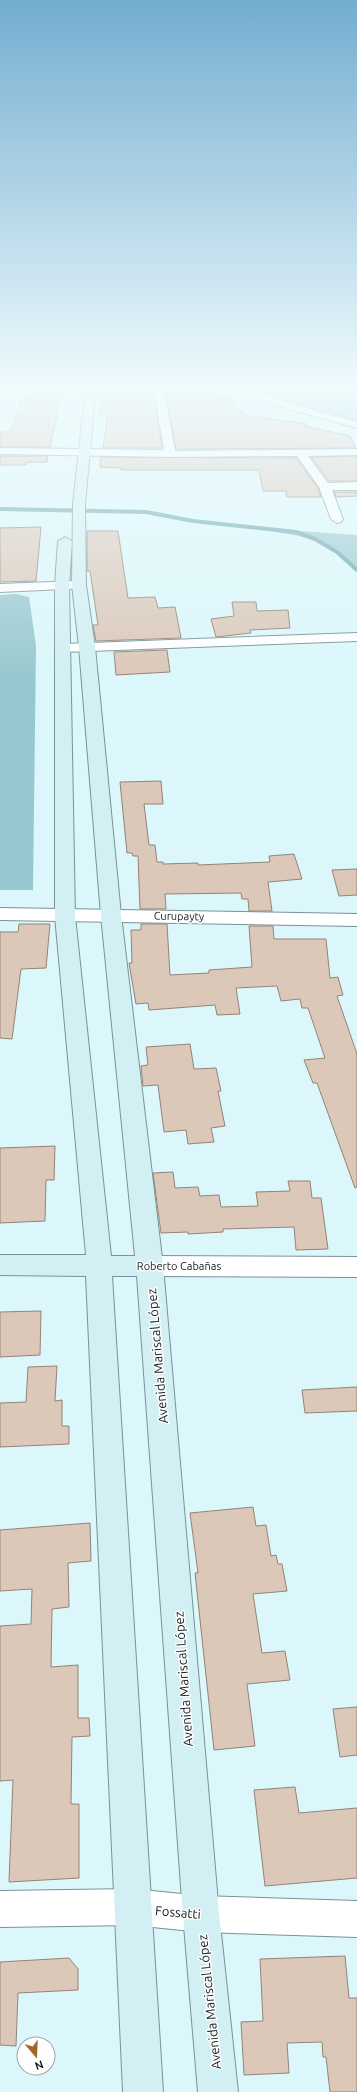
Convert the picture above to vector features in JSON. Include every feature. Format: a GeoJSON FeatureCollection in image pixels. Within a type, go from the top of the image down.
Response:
{"type":"FeatureCollection","features":[{"type":"Feature","properties":{"kind":"main road"},"geometry":{"type":"LineString","coordinates":[[79,483],[73,514],[71,585],[63,648],[65,916],[99,1266],[143,2092]]}},
{"type":"Feature","properties":{"kind":"main road","name":"Avenida Mariscal López"},"geometry":{"type":"LineString","coordinates":[[71,585],[87,647],[111,915],[150,1266],[201,1914],[218,2092]]}},
{"type":"Feature","properties":{"kind":"main road","name":"Roberto Cabañas"},"geometry":{"type":"LineString","coordinates":[[0,1265],[150,1266]]}},
{"type":"Feature","properties":{"kind":"street"},"geometry":{"type":"LineString","coordinates":[[322,483],[325,487],[337,519]]}},
{"type":"Feature","properties":{"kind":"street"},"geometry":{"type":"LineString","coordinates":[[325,487],[357,486]]}},
{"type":"Feature","properties":{"kind":"street"},"geometry":{"type":"LineString","coordinates":[[0,588],[71,585]]}},
{"type":"Feature","properties":{"kind":"street"},"geometry":{"type":"LineString","coordinates":[[63,648],[357,637]]}},
{"type":"Feature","properties":{"kind":"street","name":"Curupayty"},"geometry":{"type":"LineString","coordinates":[[0,914],[65,916],[111,915],[356,922]]}},
{"type":"Feature","properties":{"kind":"street","name":"Roberto Cabañas"},"geometry":{"type":"LineString","coordinates":[[150,1266],[357,1267]]}},
{"type":"Feature","properties":{"kind":"street","name":"Fossatti"},"geometry":{"type":"LineString","coordinates":[[0,1909],[133,1907],[201,1914],[357,1919]]}},
{"type":"Feature","properties":{"kind":"shaded area"},"geometry":{"type":"Polygon","coordinates":[[[285,530],[357,535],[357,571],[338,550],[315,539],[276,532],[285,530]]]}},
{"type":"Feature","properties":{"kind":"shaded area"},"geometry":{"type":"Polygon","coordinates":[[[16,594],[29,597],[36,646],[33,890],[0,890],[0,595],[16,594]]]}},
{"type":"Feature","properties":{"kind":"building"},"geometry":{"type":"Polygon","coordinates":[[[261,483],[314,483],[318,488],[321,497],[287,497],[286,491],[263,491],[261,483]]]}},
{"type":"Feature","properties":{"kind":"building"},"geometry":{"type":"Polygon","coordinates":[[[334,492],[357,492],[357,496],[336,497],[334,492]]]}},
{"type":"Feature","properties":{"kind":"building"},"geometry":{"type":"Polygon","coordinates":[[[41,527],[36,581],[0,582],[0,528],[41,527]]]}},
{"type":"Feature","properties":{"kind":"building"},"geometry":{"type":"Polygon","coordinates":[[[87,531],[118,531],[128,598],[155,597],[158,608],[175,607],[181,638],[96,641],[93,625],[98,625],[90,571],[87,571],[87,531]]]}},
{"type":"Feature","properties":{"kind":"building"},"geometry":{"type":"Polygon","coordinates":[[[232,602],[256,602],[257,611],[288,610],[290,628],[250,630],[251,633],[216,637],[211,619],[234,616],[232,602]]]}},
{"type":"Feature","properties":{"kind":"building"},"geometry":{"type":"Polygon","coordinates":[[[167,650],[170,672],[116,675],[114,652],[167,650]]]}},
{"type":"Feature","properties":{"kind":"building"},"geometry":{"type":"Polygon","coordinates":[[[161,781],[163,804],[144,804],[149,845],[155,845],[157,862],[163,862],[163,864],[198,863],[198,865],[270,862],[269,856],[294,854],[302,879],[268,882],[272,911],[249,911],[248,899],[242,899],[241,893],[165,894],[166,909],[140,909],[138,856],[133,856],[132,853],[127,853],[120,782],[161,781]]]}},
{"type":"Feature","properties":{"kind":"building"},"geometry":{"type":"Polygon","coordinates":[[[357,869],[357,895],[339,896],[332,870],[357,869]]]}},
{"type":"Feature","properties":{"kind":"building"},"geometry":{"type":"Polygon","coordinates":[[[19,924],[50,924],[46,968],[21,969],[12,1039],[0,1038],[0,932],[18,932],[19,924]]]}},
{"type":"Feature","properties":{"kind":"building"},"geometry":{"type":"Polygon","coordinates":[[[141,924],[167,924],[170,975],[209,973],[209,970],[252,967],[249,926],[273,926],[274,939],[326,939],[330,978],[338,977],[343,995],[337,996],[357,1054],[357,1187],[355,1188],[317,1083],[313,1083],[304,1060],[325,1058],[308,1008],[302,1008],[300,999],[281,1001],[277,986],[236,988],[240,1014],[217,1015],[215,1005],[149,1010],[148,1003],[136,1004],[129,963],[132,963],[131,930],[141,930],[141,924]]]}},
{"type":"Feature","properties":{"kind":"building"},"geometry":{"type":"Polygon","coordinates":[[[190,1044],[194,1069],[216,1068],[221,1091],[218,1091],[225,1126],[211,1128],[214,1142],[188,1144],[186,1130],[164,1132],[158,1085],[143,1086],[141,1066],[148,1065],[146,1047],[190,1044]]]}},
{"type":"Feature","properties":{"kind":"building"},"geometry":{"type":"Polygon","coordinates":[[[55,1146],[54,1180],[46,1180],[45,1221],[0,1223],[0,1148],[55,1146]]]}},
{"type":"Feature","properties":{"kind":"building"},"geometry":{"type":"Polygon","coordinates":[[[173,1172],[175,1188],[198,1187],[200,1196],[219,1195],[221,1207],[258,1206],[256,1192],[290,1191],[288,1181],[310,1181],[312,1198],[321,1198],[328,1249],[296,1250],[294,1227],[223,1229],[223,1232],[188,1234],[188,1232],[161,1233],[153,1173],[173,1172]]]}},
{"type":"Feature","properties":{"kind":"building"},"geometry":{"type":"Polygon","coordinates":[[[41,1311],[40,1355],[0,1357],[0,1312],[41,1311]]]}},
{"type":"Feature","properties":{"kind":"building"},"geometry":{"type":"Polygon","coordinates":[[[57,1366],[55,1401],[62,1400],[62,1426],[69,1426],[69,1444],[0,1447],[0,1403],[26,1402],[28,1367],[57,1366]]]}},
{"type":"Feature","properties":{"kind":"building"},"geometry":{"type":"Polygon","coordinates":[[[357,1387],[357,1411],[305,1413],[302,1390],[357,1387]]]}},
{"type":"Feature","properties":{"kind":"building"},"geometry":{"type":"Polygon","coordinates":[[[253,1507],[256,1526],[266,1525],[271,1556],[276,1555],[278,1564],[282,1564],[287,1591],[253,1594],[262,1653],[285,1651],[290,1680],[247,1684],[255,1746],[214,1750],[195,1573],[198,1573],[190,1513],[253,1507]]]}},
{"type":"Feature","properties":{"kind":"building"},"geometry":{"type":"Polygon","coordinates":[[[90,1523],[91,1561],[68,1563],[69,1607],[52,1609],[51,1667],[78,1665],[78,1718],[89,1718],[90,1736],[72,1737],[71,1804],[79,1804],[79,1878],[9,1882],[13,1780],[0,1781],[0,1626],[31,1624],[32,1589],[0,1591],[0,1530],[90,1523]]]}},
{"type":"Feature","properties":{"kind":"building"},"geometry":{"type":"Polygon","coordinates":[[[357,1707],[357,1755],[340,1757],[333,1709],[357,1707]]]}},
{"type":"Feature","properties":{"kind":"building"},"geometry":{"type":"Polygon","coordinates":[[[295,1787],[299,1813],[357,1808],[357,1878],[265,1886],[254,1790],[295,1787]]]}},
{"type":"Feature","properties":{"kind":"building"},"geometry":{"type":"Polygon","coordinates":[[[345,1956],[349,1998],[357,1998],[357,2092],[330,2092],[326,2057],[323,2057],[322,2042],[287,2043],[289,2073],[244,2075],[241,2022],[263,2021],[260,1959],[345,1956]]]}},
{"type":"Feature","properties":{"kind":"building"},"geometry":{"type":"Polygon","coordinates":[[[69,1958],[78,1969],[78,1990],[18,1993],[16,2046],[0,2045],[0,1962],[69,1958]]]}},
{"type":"Feature","properties":{"kind":"waterway"},"geometry":{"type":"LineString","coordinates":[[0,509],[146,512],[193,521],[296,532],[315,539],[337,552],[357,570]]}}]}
